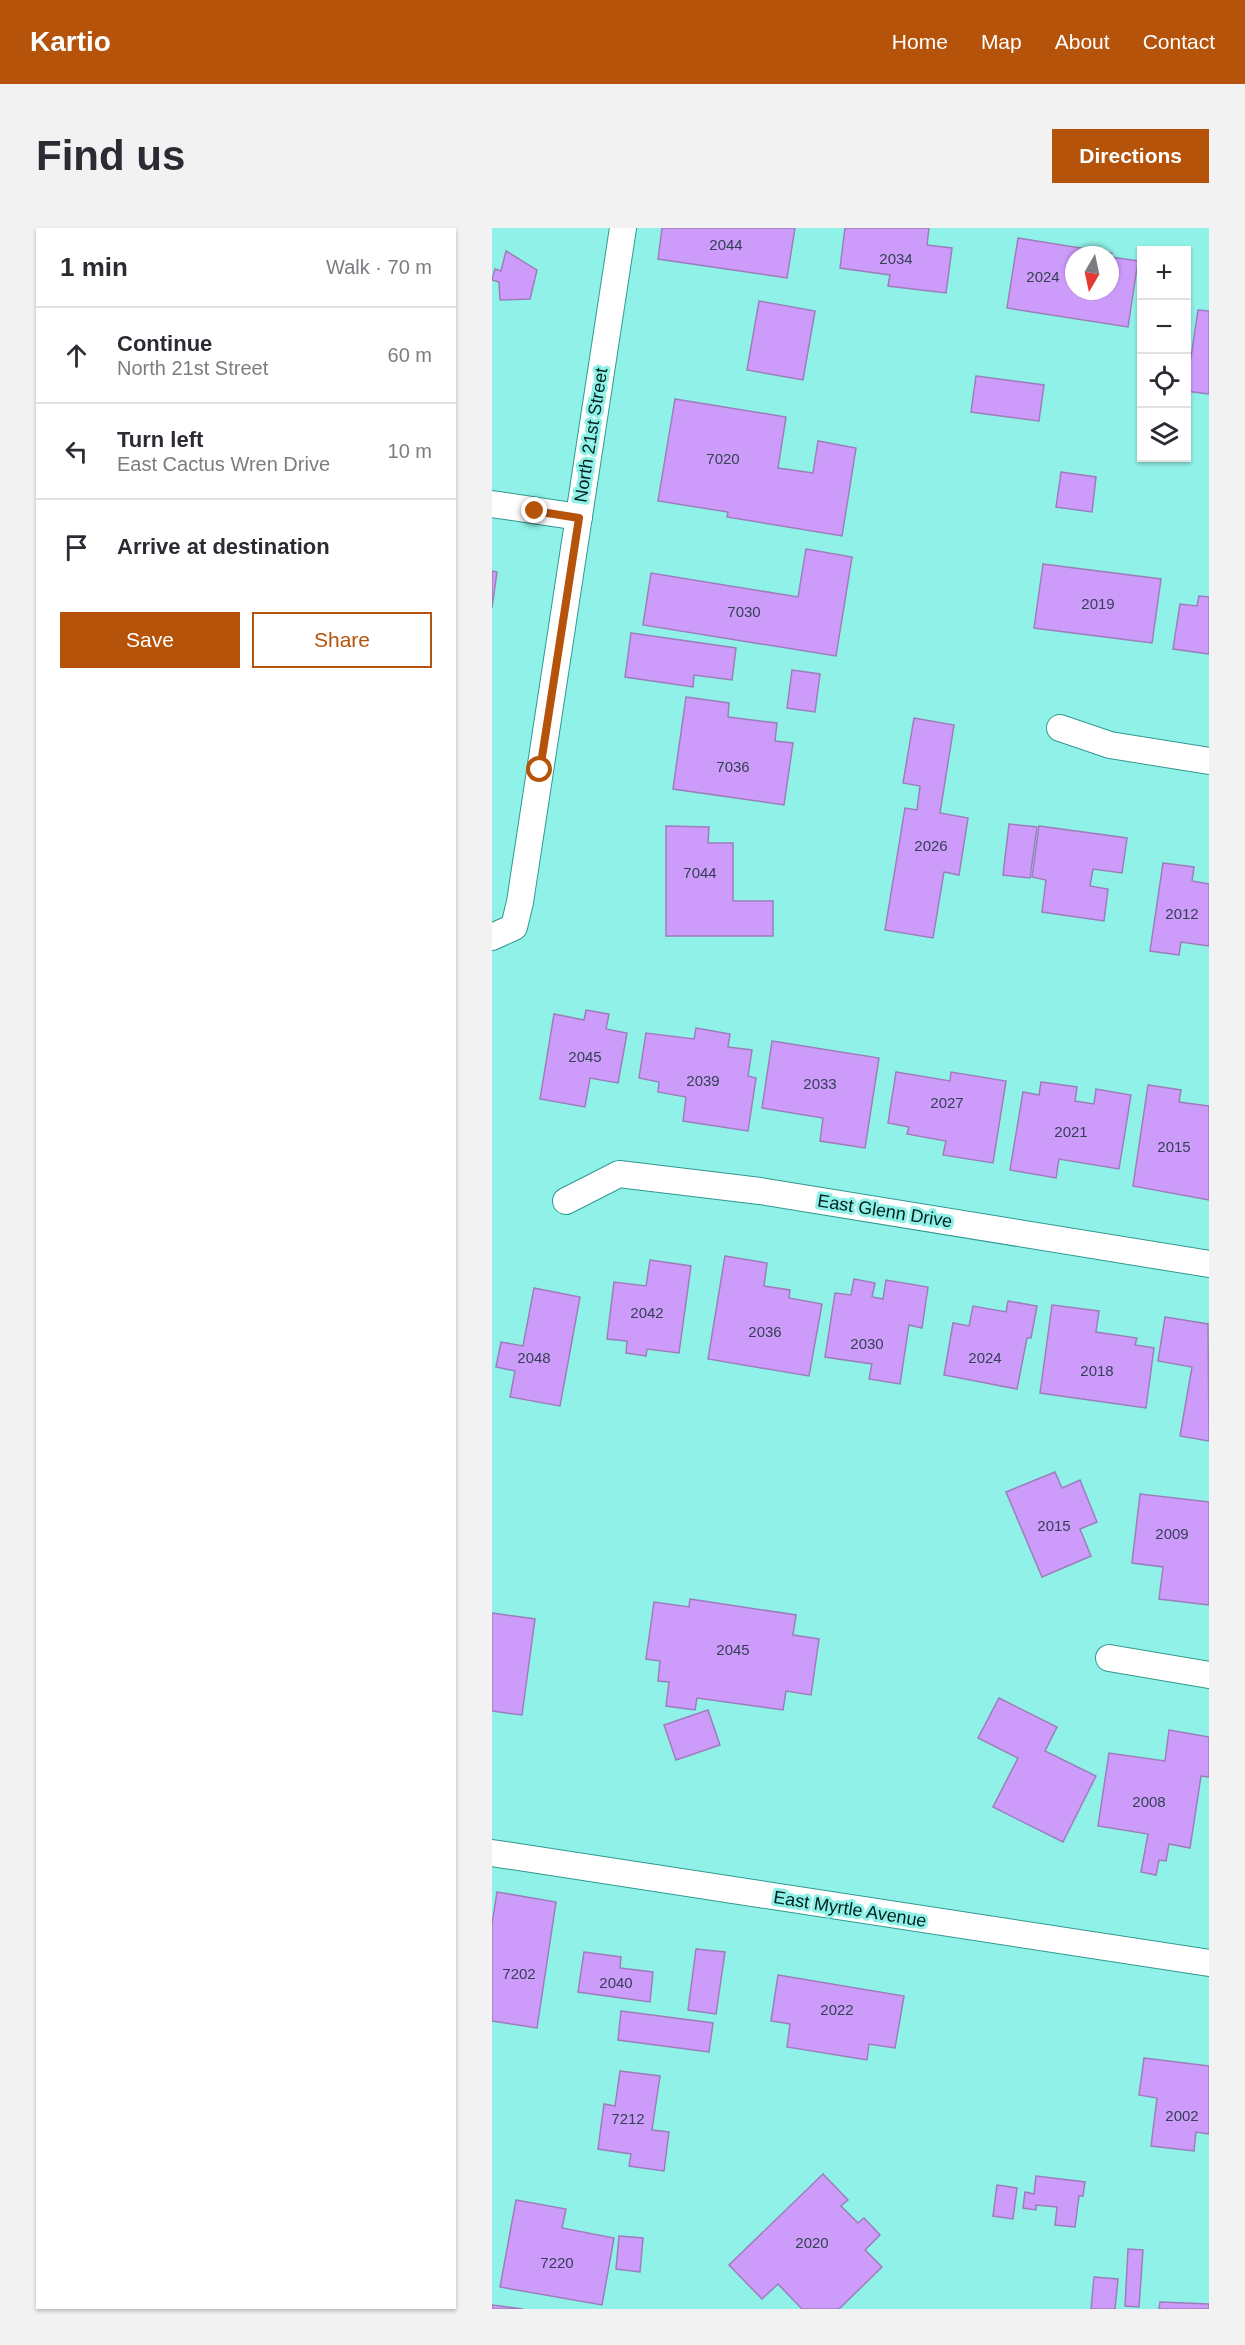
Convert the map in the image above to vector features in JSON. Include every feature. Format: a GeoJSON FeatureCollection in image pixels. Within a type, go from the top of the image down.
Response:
{"type":"FeatureCollection","features":[{"type":"Feature","properties":{"kind":"street","name":"North 21st Street"},"geometry":{"type":"LineString","coordinates":[[503,932],[579,518],[623,228]]}},
{"type":"Feature","properties":{"kind":"street"},"geometry":{"type":"LineString","coordinates":[[492,504],[579,518]]}},
{"type":"Feature","properties":{"kind":"street"},"geometry":{"type":"LineString","coordinates":[[1060,728],[1110,745],[1209,761]]}},
{"type":"Feature","properties":{"kind":"street","name":"East Glenn Drive"},"geometry":{"type":"LineString","coordinates":[[566,1200],[619,1174],[760,1191],[1209,1264]]}},
{"type":"Feature","properties":{"kind":"street"},"geometry":{"type":"LineString","coordinates":[[1109,1658],[1209,1675]]}},
{"type":"Feature","properties":{"kind":"street","name":"East Myrtle Avenue"},"geometry":{"type":"LineString","coordinates":[[492,1853],[1209,1964]]}},
{"type":"Feature","properties":{"kind":"building"},"geometry":{"type":"Polygon","coordinates":[[[662,228],[795,228],[787,278],[658,259],[662,228]]]}},
{"type":"Feature","properties":{"kind":"building"},"geometry":{"type":"Polygon","coordinates":[[[845,228],[929,228],[927,245],[952,248],[946,293],[888,286],[890,275],[840,268],[845,228]]]}},
{"type":"Feature","properties":{"kind":"building"},"geometry":{"type":"Polygon","coordinates":[[[1018,238],[1068,246],[1065,246],[1065,300],[1119,300],[1119,258],[1137,261],[1128,327],[1007,308],[1018,238]]]}},
{"type":"Feature","properties":{"kind":"building"},"geometry":{"type":"Polygon","coordinates":[[[506,251],[537,270],[530,299],[500,300],[499,282],[492,280],[495,269],[501,271],[506,251]]]}},
{"type":"Feature","properties":{"kind":"building"},"geometry":{"type":"Polygon","coordinates":[[[759,301],[815,311],[803,380],[747,370],[759,301]]]}},
{"type":"Feature","properties":{"kind":"building"},"geometry":{"type":"Polygon","coordinates":[[[1198,310],[1209,311],[1209,394],[1191,392],[1191,357],[1198,310]]]}},
{"type":"Feature","properties":{"kind":"building"},"geometry":{"type":"Polygon","coordinates":[[[976,376],[1044,385],[1039,421],[971,412],[976,376]]]}},
{"type":"Feature","properties":{"kind":"building"},"geometry":{"type":"Polygon","coordinates":[[[675,399],[786,417],[778,468],[813,473],[818,441],[856,448],[842,536],[727,517],[728,512],[658,501],[675,399]]]}},
{"type":"Feature","properties":{"kind":"building"},"geometry":{"type":"Polygon","coordinates":[[[1061,472],[1096,477],[1092,512],[1056,507],[1061,472]]]}},
{"type":"Feature","properties":{"kind":"building"},"geometry":{"type":"Polygon","coordinates":[[[806,549],[852,557],[836,656],[643,625],[651,573],[798,597],[806,549]]]}},
{"type":"Feature","properties":{"kind":"building"},"geometry":{"type":"Polygon","coordinates":[[[1043,564],[1161,579],[1152,643],[1034,628],[1043,564]]]}},
{"type":"Feature","properties":{"kind":"building"},"geometry":{"type":"Polygon","coordinates":[[[492,571],[497,572],[492,608],[492,571]]]}},
{"type":"Feature","properties":{"kind":"building"},"geometry":{"type":"Polygon","coordinates":[[[1199,596],[1209,597],[1209,654],[1173,649],[1180,604],[1197,606],[1199,596]]]}},
{"type":"Feature","properties":{"kind":"building"},"geometry":{"type":"Polygon","coordinates":[[[631,633],[736,648],[732,680],[694,675],[693,687],[625,677],[631,633]]]}},
{"type":"Feature","properties":{"kind":"building"},"geometry":{"type":"Polygon","coordinates":[[[792,670],[820,674],[815,712],[787,708],[792,670]]]}},
{"type":"Feature","properties":{"kind":"building"},"geometry":{"type":"Polygon","coordinates":[[[686,697],[729,703],[728,717],[777,723],[775,741],[793,743],[784,805],[673,789],[686,697]]]}},
{"type":"Feature","properties":{"kind":"building"},"geometry":{"type":"Polygon","coordinates":[[[914,718],[954,725],[940,813],[968,818],[959,875],[944,872],[933,938],[885,930],[905,808],[917,810],[920,786],[903,783],[914,718]]]}},
{"type":"Feature","properties":{"kind":"building"},"geometry":{"type":"Polygon","coordinates":[[[1009,824],[1037,827],[1030,878],[1003,875],[1009,824]]]}},
{"type":"Feature","properties":{"kind":"building"},"geometry":{"type":"Polygon","coordinates":[[[666,826],[709,827],[708,843],[733,843],[733,901],[773,901],[773,936],[666,936],[666,826]]]}},
{"type":"Feature","properties":{"kind":"building"},"geometry":{"type":"Polygon","coordinates":[[[1039,826],[1127,838],[1122,873],[1093,869],[1090,886],[1108,889],[1104,921],[1042,912],[1046,880],[1032,877],[1039,826]]]}},
{"type":"Feature","properties":{"kind":"building"},"geometry":{"type":"Polygon","coordinates":[[[1163,863],[1194,867],[1192,881],[1209,884],[1209,946],[1181,942],[1179,955],[1150,951],[1163,863]]]}},
{"type":"Feature","properties":{"kind":"building"},"geometry":{"type":"Polygon","coordinates":[[[586,1010],[609,1014],[606,1029],[627,1033],[618,1083],[590,1078],[585,1107],[540,1099],[554,1014],[584,1020],[586,1010]]]}},
{"type":"Feature","properties":{"kind":"building"},"geometry":{"type":"Polygon","coordinates":[[[696,1028],[730,1034],[728,1047],[752,1050],[748,1076],[756,1078],[748,1131],[683,1121],[686,1097],[658,1092],[659,1082],[639,1078],[646,1033],[694,1039],[696,1028]]]}},
{"type":"Feature","properties":{"kind":"building"},"geometry":{"type":"Polygon","coordinates":[[[772,1041],[879,1058],[865,1148],[820,1141],[823,1118],[762,1108],[772,1041]]]}},
{"type":"Feature","properties":{"kind":"building"},"geometry":{"type":"Polygon","coordinates":[[[896,1072],[950,1081],[951,1072],[1006,1081],[993,1163],[943,1155],[946,1141],[907,1134],[909,1127],[888,1123],[896,1072]]]}},
{"type":"Feature","properties":{"kind":"building"},"geometry":{"type":"Polygon","coordinates":[[[1041,1082],[1077,1087],[1075,1101],[1094,1104],[1096,1089],[1131,1095],[1119,1169],[1059,1159],[1056,1178],[1010,1170],[1023,1092],[1039,1095],[1041,1082]]]}},
{"type":"Feature","properties":{"kind":"building"},"geometry":{"type":"Polygon","coordinates":[[[1148,1085],[1181,1090],[1179,1102],[1209,1106],[1209,1200],[1133,1186],[1148,1085]]]}},
{"type":"Feature","properties":{"kind":"building"},"geometry":{"type":"Polygon","coordinates":[[[725,1256],[767,1263],[764,1286],[790,1290],[789,1298],[822,1304],[809,1376],[708,1359],[725,1256]]]}},
{"type":"Feature","properties":{"kind":"building"},"geometry":{"type":"Polygon","coordinates":[[[650,1260],[691,1266],[679,1353],[647,1349],[646,1356],[626,1353],[627,1341],[607,1339],[614,1282],[646,1286],[650,1260]]]}},
{"type":"Feature","properties":{"kind":"building"},"geometry":{"type":"Polygon","coordinates":[[[854,1279],[875,1283],[872,1297],[883,1299],[886,1280],[928,1287],[922,1328],[909,1325],[900,1384],[869,1379],[872,1364],[825,1357],[835,1293],[851,1295],[854,1279]]]}},
{"type":"Feature","properties":{"kind":"building"},"geometry":{"type":"Polygon","coordinates":[[[534,1288],[580,1297],[560,1406],[510,1397],[515,1371],[496,1367],[501,1342],[523,1346],[534,1288]]]}},
{"type":"Feature","properties":{"kind":"building"},"geometry":{"type":"Polygon","coordinates":[[[1008,1301],[1037,1306],[1031,1338],[1027,1338],[1017,1389],[944,1375],[953,1323],[969,1326],[973,1306],[1006,1312],[1008,1301]]]}},
{"type":"Feature","properties":{"kind":"building"},"geometry":{"type":"Polygon","coordinates":[[[1052,1305],[1099,1311],[1096,1332],[1137,1338],[1135,1345],[1154,1348],[1146,1408],[1040,1393],[1052,1305]]]}},
{"type":"Feature","properties":{"kind":"building"},"geometry":{"type":"Polygon","coordinates":[[[1165,1317],[1208,1324],[1209,1441],[1180,1436],[1192,1367],[1158,1361],[1165,1317]]]}},
{"type":"Feature","properties":{"kind":"building"},"geometry":{"type":"Polygon","coordinates":[[[1055,1472],[1062,1488],[1080,1480],[1097,1522],[1080,1529],[1091,1556],[1042,1577],[1006,1492],[1055,1472]]]}},
{"type":"Feature","properties":{"kind":"building"},"geometry":{"type":"Polygon","coordinates":[[[1140,1494],[1209,1502],[1209,1605],[1159,1599],[1163,1567],[1132,1563],[1140,1494]]]}},
{"type":"Feature","properties":{"kind":"building"},"geometry":{"type":"Polygon","coordinates":[[[690,1599],[796,1615],[793,1635],[819,1639],[811,1695],[786,1691],[783,1710],[697,1698],[695,1710],[666,1706],[669,1682],[658,1681],[660,1661],[646,1659],[654,1602],[689,1607],[690,1599]]]}},
{"type":"Feature","properties":{"kind":"building"},"geometry":{"type":"Polygon","coordinates":[[[492,1613],[535,1619],[522,1715],[492,1711],[492,1613]]]}},
{"type":"Feature","properties":{"kind":"building"},"geometry":{"type":"Polygon","coordinates":[[[999,1698],[1057,1727],[1045,1751],[1096,1776],[1063,1842],[993,1807],[1018,1758],[978,1738],[999,1698]]]}},
{"type":"Feature","properties":{"kind":"building"},"geometry":{"type":"Polygon","coordinates":[[[708,1710],[720,1745],[676,1760],[664,1725],[708,1710]]]}},
{"type":"Feature","properties":{"kind":"building"},"geometry":{"type":"Polygon","coordinates":[[[1169,1730],[1209,1737],[1209,1777],[1201,1776],[1190,1848],[1169,1844],[1166,1861],[1159,1860],[1156,1875],[1141,1872],[1148,1834],[1098,1826],[1109,1753],[1165,1761],[1169,1730]]]}},
{"type":"Feature","properties":{"kind":"building"},"geometry":{"type":"Polygon","coordinates":[[[497,1892],[556,1902],[537,2028],[492,2021],[492,1924],[497,1892]]]}},
{"type":"Feature","properties":{"kind":"building"},"geometry":{"type":"Polygon","coordinates":[[[696,1949],[725,1952],[716,2014],[688,2010],[696,1949]]]}},
{"type":"Feature","properties":{"kind":"building"},"geometry":{"type":"Polygon","coordinates":[[[584,1952],[621,1957],[620,1968],[653,1972],[650,2002],[578,1992],[584,1952]]]}},
{"type":"Feature","properties":{"kind":"building"},"geometry":{"type":"Polygon","coordinates":[[[778,1975],[904,1996],[895,2048],[869,2044],[867,2060],[787,2047],[790,2024],[771,2021],[778,1975]]]}},
{"type":"Feature","properties":{"kind":"building"},"geometry":{"type":"Polygon","coordinates":[[[621,2011],[713,2023],[709,2052],[618,2040],[621,2011]]]}},
{"type":"Feature","properties":{"kind":"building"},"geometry":{"type":"Polygon","coordinates":[[[1144,2058],[1209,2066],[1209,2134],[1196,2132],[1194,2151],[1151,2146],[1157,2098],[1139,2095],[1144,2058]]]}},
{"type":"Feature","properties":{"kind":"building"},"geometry":{"type":"Polygon","coordinates":[[[620,2071],[660,2076],[652,2130],[669,2132],[664,2171],[629,2166],[631,2154],[598,2149],[604,2104],[615,2106],[620,2071]]]}},
{"type":"Feature","properties":{"kind":"building"},"geometry":{"type":"Polygon","coordinates":[[[823,2174],[848,2200],[841,2206],[858,2223],[864,2218],[880,2235],[865,2250],[882,2267],[839,2309],[802,2309],[778,2284],[762,2299],[729,2265],[823,2174]]]}},
{"type":"Feature","properties":{"kind":"building"},"geometry":{"type":"Polygon","coordinates":[[[1036,2176],[1085,2182],[1083,2196],[1079,2196],[1075,2227],[1055,2225],[1057,2207],[1036,2205],[1036,2210],[1023,2208],[1025,2192],[1034,2194],[1036,2176]]]}},
{"type":"Feature","properties":{"kind":"building"},"geometry":{"type":"Polygon","coordinates":[[[997,2185],[1017,2188],[1013,2219],[993,2216],[997,2185]]]}},
{"type":"Feature","properties":{"kind":"building"},"geometry":{"type":"Polygon","coordinates":[[[516,2200],[566,2209],[562,2228],[614,2238],[602,2305],[500,2287],[516,2200]]]}},
{"type":"Feature","properties":{"kind":"building"},"geometry":{"type":"Polygon","coordinates":[[[619,2236],[643,2238],[640,2272],[616,2269],[619,2236]]]}},
{"type":"Feature","properties":{"kind":"building"},"geometry":{"type":"Polygon","coordinates":[[[1128,2249],[1143,2250],[1139,2307],[1125,2306],[1128,2249]]]}},
{"type":"Feature","properties":{"kind":"building"},"geometry":{"type":"Polygon","coordinates":[[[1094,2277],[1118,2279],[1115,2309],[1091,2309],[1094,2277]]]}},
{"type":"Feature","properties":{"kind":"building"},"geometry":{"type":"Polygon","coordinates":[[[1160,2302],[1209,2304],[1209,2309],[1159,2309],[1160,2302]]]}},
{"type":"Feature","properties":{"kind":"building"},"geometry":{"type":"Polygon","coordinates":[[[492,2305],[523,2309],[492,2309],[492,2305]]]}},
{"type":"Feature","properties":{"kind":"route"},"geometry":{"type":"LineString","coordinates":[[535,511],[579,518],[540,770]]}}]}
